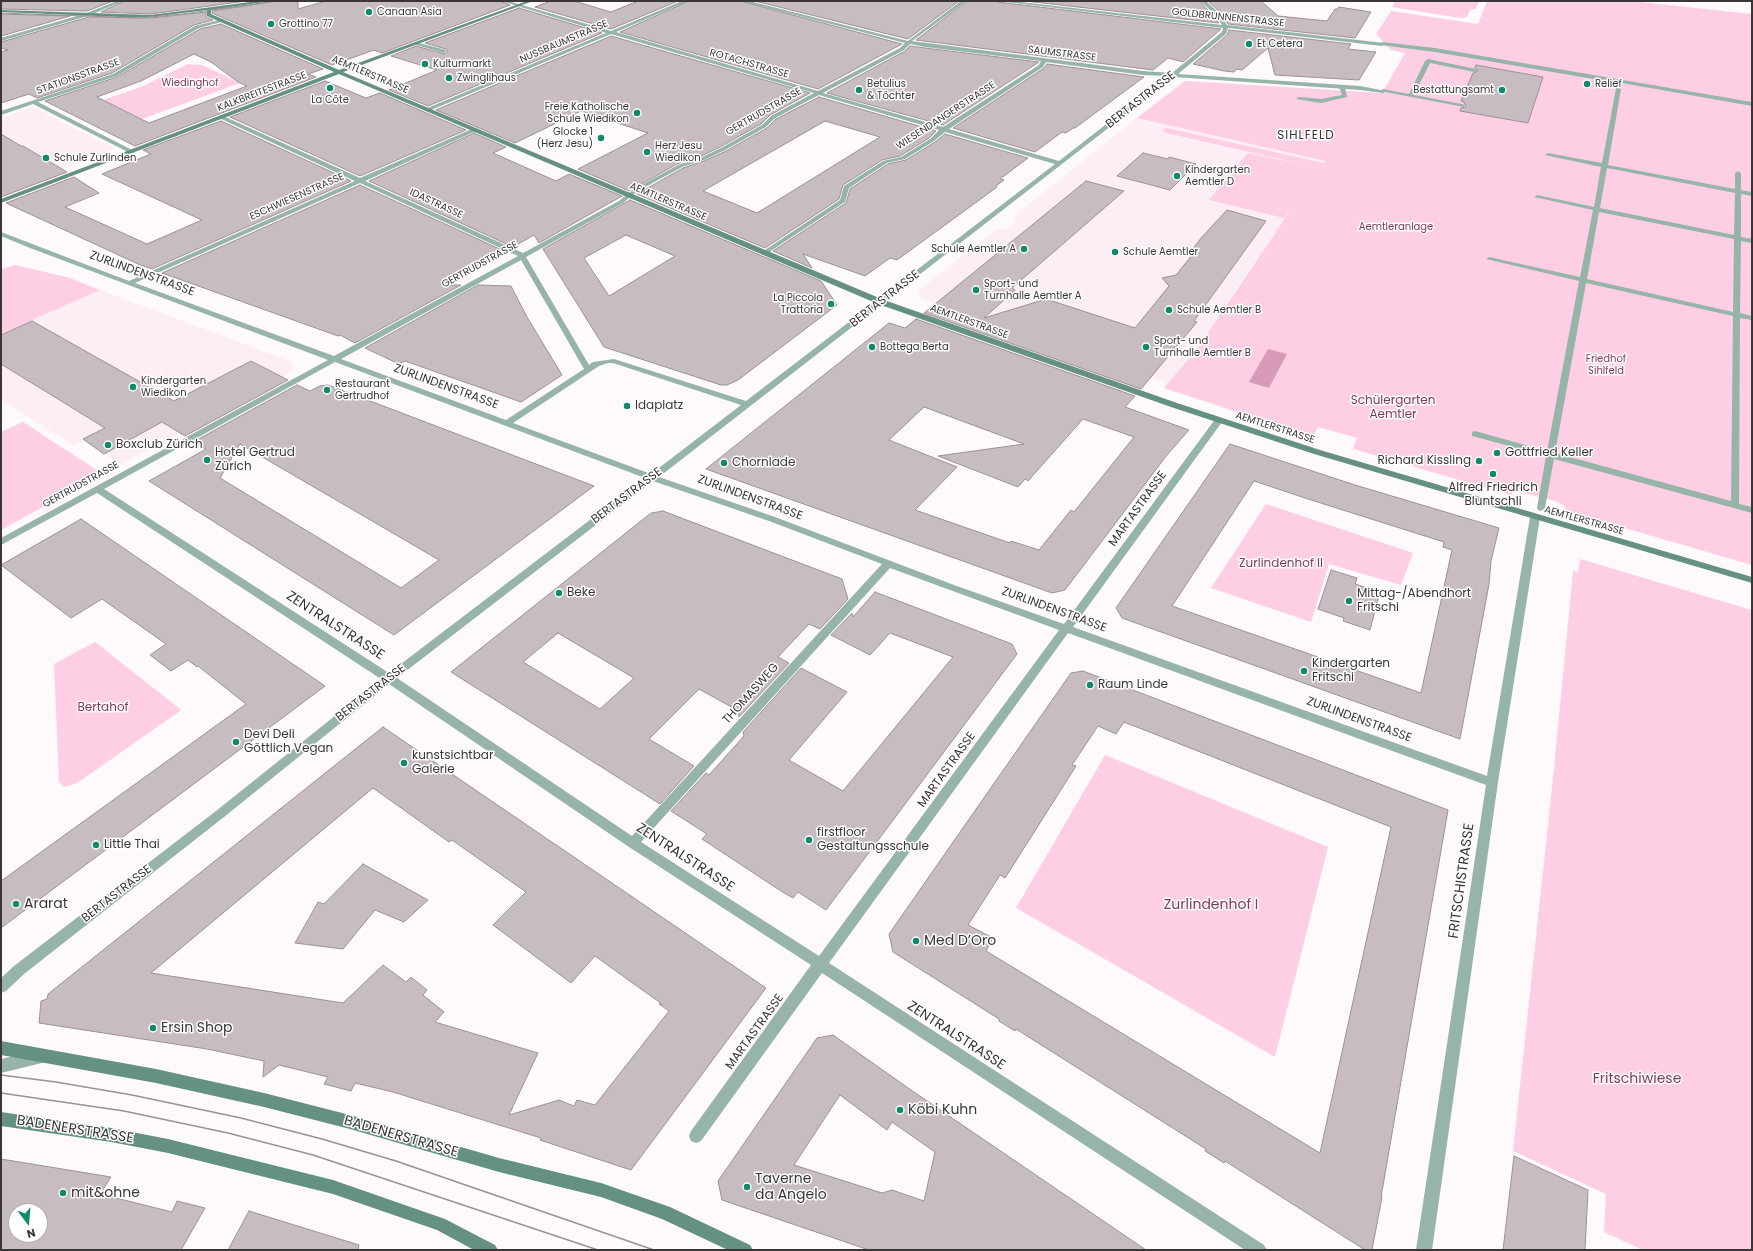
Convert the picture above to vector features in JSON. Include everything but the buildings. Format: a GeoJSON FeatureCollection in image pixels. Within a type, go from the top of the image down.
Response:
{"type":"FeatureCollection","features":[{"type":"Feature","properties":{"kind":"street"},"geometry":{"type":"LineString","coordinates":[[1,40],[86,15],[120,1]]}},
{"type":"Feature","properties":{"kind":"street"},"geometry":{"type":"LineString","coordinates":[[1,11],[151,16],[269,1]]}},
{"type":"Feature","properties":{"kind":"street","name":"ROTACHSTRASSE"},"geometry":{"type":"LineString","coordinates":[[502,1],[1060,163]]}},
{"type":"Feature","properties":{"kind":"street","name":"KALKBREITESTRASSE"},"geometry":{"type":"LineString","coordinates":[[1,201],[338,72],[531,1]]}},
{"type":"Feature","properties":{"kind":"street","name":"NUSSBAUMSTRASSE"},"geometry":{"type":"LineString","coordinates":[[427,110],[686,1]]}},
{"type":"Feature","properties":{"kind":"street","name":"SAUMSTRASSE"},"geometry":{"type":"LineString","coordinates":[[743,1],[909,43],[1043,62],[1172,76],[1383,91],[1462,106]]}},
{"type":"Feature","properties":{"kind":"street","name":"GERTRUDSTRASSE"},"geometry":{"type":"LineString","coordinates":[[1,542],[629,196],[636,190],[680,166],[702,159],[723,149],[764,126],[774,117],[902,49],[964,1]]}},
{"type":"Feature","properties":{"kind":"street","name":"GOLDBRUNNENSTRASSE"},"geometry":{"type":"LineString","coordinates":[[1000,1],[1429,49],[1752,104]]}},
{"type":"Feature","properties":{"kind":"street"},"geometry":{"type":"LineString","coordinates":[[1203,1],[1219,16],[1226,27]]}},
{"type":"Feature","properties":{"kind":"street","name":"AEMTLERSTRASSE"},"geometry":{"type":"LineString","coordinates":[[209,9],[209,15],[338,72],[881,302],[1219,420],[1317,452],[1538,512],[1752,580]]}},
{"type":"Feature","properties":{"kind":"street","name":"STATIONSSTRASSE"},"geometry":{"type":"LineString","coordinates":[[1,113],[132,67],[197,27],[223,20]]}},
{"type":"Feature","properties":{"kind":"street","name":"BERTASTRASSE"},"geometry":{"type":"LineString","coordinates":[[1,987],[19,970],[220,814],[389,679],[881,302],[1172,76],[1224,33],[1226,27]]}},
{"type":"Feature","properties":{"kind":"street"},"geometry":{"type":"LineString","coordinates":[[415,43],[444,51]]}},
{"type":"Feature","properties":{"kind":"street"},"geometry":{"type":"LineString","coordinates":[[1411,96],[1428,61],[1474,70]]}},
{"type":"Feature","properties":{"kind":"street","name":"WIESENDANGERSTRASSE"},"geometry":{"type":"LineString","coordinates":[[764,252],[843,201],[846,188],[885,162],[903,158],[932,140],[944,129],[1041,66],[1043,62]]}},
{"type":"Feature","properties":{"kind":"street","name":"FRITSCHISTRASSE"},"geometry":{"type":"LineString","coordinates":[[1424,1250],[1492,782],[1538,512],[1620,81]]}},
{"type":"Feature","properties":{"kind":"street"},"geometry":{"type":"LineString","coordinates":[[1299,99],[1321,101],[1338,98],[1345,96],[1342,87]]}},
{"type":"Feature","properties":{"kind":"street"},"geometry":{"type":"LineString","coordinates":[[33,102],[132,152]]}},
{"type":"Feature","properties":{"kind":"street","name":"IDASTRASSE"},"geometry":{"type":"LineString","coordinates":[[221,117],[522,255]]}},
{"type":"Feature","properties":{"kind":"street","name":"ESCHWIESENSTRASSE"},"geometry":{"type":"LineString","coordinates":[[129,283],[474,130]]}},
{"type":"Feature","properties":{"kind":"street"},"geometry":{"type":"LineString","coordinates":[[1548,155],[1752,194]]}},
{"type":"Feature","properties":{"kind":"street"},"geometry":{"type":"LineString","coordinates":[[1735,505],[1738,173]]}},
{"type":"Feature","properties":{"kind":"street"},"geometry":{"type":"LineString","coordinates":[[1537,197],[1752,241]]}},
{"type":"Feature","properties":{"kind":"street","name":"ZURLINDENSTRASSE"},"geometry":{"type":"LineString","coordinates":[[1,234],[32,247],[651,477],[772,519],[1492,782]]}},
{"type":"Feature","properties":{"kind":"street"},"geometry":{"type":"LineString","coordinates":[[522,255],[588,369]]}},
{"type":"Feature","properties":{"kind":"street"},"geometry":{"type":"LineString","coordinates":[[1489,259],[1752,318]]}},
{"type":"Feature","properties":{"kind":"street"},"geometry":{"type":"LineString","coordinates":[[507,423],[600,362],[614,361],[747,404]]}},
{"type":"Feature","properties":{"kind":"street","name":"MARTASTRASSE"},"geometry":{"type":"LineString","coordinates":[[696,1136],[820,964],[1219,420]]}},
{"type":"Feature","properties":{"kind":"street"},"geometry":{"type":"LineString","coordinates":[[1475,434],[1752,510]]}},
{"type":"Feature","properties":{"kind":"street","name":"ZENTRALSTRASSE"},"geometry":{"type":"LineString","coordinates":[[98,489],[389,679],[633,843],[794,946],[869,998],[1259,1250]]}},
{"type":"Feature","properties":{"kind":"street","name":"THOMASWEG"},"geometry":{"type":"LineString","coordinates":[[633,843],[889,563]]}},
{"type":"Feature","properties":{"kind":"street","name":"BADENERSTRASSE"},"geometry":{"type":"LineString","coordinates":[[1,1048],[156,1076],[264,1100],[350,1122],[499,1165],[601,1190],[665,1212],[745,1250]]}},
{"type":"Feature","properties":{"kind":"street","name":"BADENERSTRASSE"},"geometry":{"type":"LineString","coordinates":[[1,1066],[47,1056]]}},
{"type":"Feature","properties":{"kind":"street","name":"BADENERSTRASSE"},"geometry":{"type":"LineString","coordinates":[[1,1120],[111,1135],[168,1146],[250,1165],[333,1187],[440,1224],[490,1250]]}},
{"type":"Feature","properties":{"kind":"shaded area","name":"Schule Zurlinden"},"geometry":{"type":"Polygon","coordinates":[[[33,107],[115,149],[1,192],[1,118],[33,107]]]}},
{"type":"Feature","properties":{"kind":"shaded area","name":"Schule Aemtler"},"geometry":{"type":"Polygon","coordinates":[[[1137,118],[1326,160],[1244,277],[1197,349],[1168,384],[935,304],[918,296],[917,293],[919,290],[997,229],[1007,229],[1015,223],[1015,219],[1012,218],[1137,118]]]}},
{"type":"Feature","properties":{"kind":"shaded area","name":"Kindergarten Wiedikon"},"geometry":{"type":"Polygon","coordinates":[[[100,290],[290,361],[294,364],[294,367],[287,375],[122,464],[84,441],[74,446],[1,399],[1,334],[100,290]]]}},
{"type":"Feature","properties":{"kind":"shaded area"},"geometry":{"type":"Polygon","coordinates":[[[1268,349],[1287,354],[1269,388],[1249,382],[1268,349]]]}},
{"type":"Feature","properties":{"kind":"green space"},"geometry":{"type":"Polygon","coordinates":[[[1395,1],[1479,1],[1476,9],[1470,10],[1467,17],[1460,18],[1392,7],[1395,1]]]}},
{"type":"Feature","properties":{"kind":"green space"},"geometry":{"type":"Polygon","coordinates":[[[1487,1],[1631,1],[1752,14],[1752,565],[1566,511],[1564,505],[1555,501],[1515,491],[1511,495],[1353,449],[1357,438],[1318,427],[1313,437],[1164,388],[1197,349],[1292,208],[1284,218],[1209,200],[1248,153],[1320,168],[1162,132],[1166,128],[1324,163],[1326,161],[1137,118],[1185,81],[1382,93],[1405,53],[1391,50],[1376,34],[1391,11],[1478,24],[1487,1]]]}},
{"type":"Feature","properties":{"kind":"green space","name":"Wiedinghof"},"geometry":{"type":"Polygon","coordinates":[[[188,64],[202,65],[240,83],[142,119],[103,100],[141,87],[188,64]]]}},
{"type":"Feature","properties":{"kind":"green space"},"geometry":{"type":"Polygon","coordinates":[[[15,265],[70,278],[100,290],[1,334],[1,269],[15,265]]]}},
{"type":"Feature","properties":{"kind":"green space"},"geometry":{"type":"Polygon","coordinates":[[[23,422],[103,474],[1,530],[1,432],[23,422]]]}},
{"type":"Feature","properties":{"kind":"green space","name":"Zurlindenhof II"},"geometry":{"type":"Polygon","coordinates":[[[1266,504],[1413,553],[1401,585],[1329,564],[1311,622],[1211,588],[1266,504]]]}},
{"type":"Feature","properties":{"kind":"green space","name":"Fritschiwiese"},"geometry":{"type":"Polygon","coordinates":[[[1580,559],[1752,610],[1752,1250],[1643,1250],[1604,1232],[1606,1194],[1513,1151],[1553,778],[1573,571],[1578,572],[1580,559]]]}},
{"type":"Feature","properties":{"kind":"green space","name":"Bertahof"},"geometry":{"type":"Polygon","coordinates":[[[95,642],[180,709],[180,711],[77,783],[64,787],[59,782],[54,664],[95,642]]]}},
{"type":"Feature","properties":{"kind":"green space","name":"Zurlindenhof I"},"geometry":{"type":"Polygon","coordinates":[[[1105,755],[1328,847],[1275,1057],[1016,908],[1105,755]]]}},
{"type":"Feature","properties":{"kind":"tram line"},"geometry":{"type":"LineString","coordinates":[[1,13],[140,18],[183,14],[276,1]]}},
{"type":"Feature","properties":{"kind":"tram line"},"geometry":{"type":"LineString","coordinates":[[1,1075],[56,1082],[132,1095],[241,1118],[322,1139],[396,1161],[654,1250]]}},
{"type":"Feature","properties":{"kind":"tram line"},"geometry":{"type":"LineString","coordinates":[[1,1093],[124,1111],[228,1133],[313,1155],[598,1250]]}},
{"type":"Feature","properties":{"kind":"place","name":"Canaan Asia"},"geometry":{"type":"Point","coordinates":[369,12]}},
{"type":"Feature","properties":{"kind":"place","name":"Grottino 77"},"geometry":{"type":"Point","coordinates":[271,24]}},
{"type":"Feature","properties":{"kind":"place","name":"Et Cetera"},"geometry":{"type":"Point","coordinates":[1249,44]}},
{"type":"Feature","properties":{"kind":"place","name":"Kulturmarkt"},"geometry":{"type":"Point","coordinates":[425,64]}},
{"type":"Feature","properties":{"kind":"place","name":"Zwinglihaus"},"geometry":{"type":"Point","coordinates":[449,78]}},
{"type":"Feature","properties":{"kind":"place","name":"Relief"},"geometry":{"type":"Point","coordinates":[1587,84]}},
{"type":"Feature","properties":{"kind":"place","name":"La Côte"},"geometry":{"type":"Point","coordinates":[330,88]}},
{"type":"Feature","properties":{"kind":"place","name":"Betulius & Töchter"},"geometry":{"type":"Point","coordinates":[859,90]}},
{"type":"Feature","properties":{"kind":"place","name":"Bestattungsamt"},"geometry":{"type":"Point","coordinates":[1502,90]}},
{"type":"Feature","properties":{"kind":"place","name":"Freie Katholische Schule Wiedikon"},"geometry":{"type":"Point","coordinates":[637,113]}},
{"type":"Feature","properties":{"kind":"place","name":"Glocke 1 (Herz Jesu)"},"geometry":{"type":"Point","coordinates":[601,138]}},
{"type":"Feature","properties":{"kind":"place","name":"Herz Jesu Wiedikon"},"geometry":{"type":"Point","coordinates":[647,152]}},
{"type":"Feature","properties":{"kind":"place","name":"Schule Zurlinden"},"geometry":{"type":"Point","coordinates":[46,158]}},
{"type":"Feature","properties":{"kind":"place","name":"Kindergarten Aemtler D"},"geometry":{"type":"Point","coordinates":[1177,176]}},
{"type":"Feature","properties":{"kind":"place","name":"Schule Aemtler A"},"geometry":{"type":"Point","coordinates":[1024,249]}},
{"type":"Feature","properties":{"kind":"place","name":"Schule Aemtler"},"geometry":{"type":"Point","coordinates":[1115,252]}},
{"type":"Feature","properties":{"kind":"place","name":"Sport- und Turnhalle Aemtler A"},"geometry":{"type":"Point","coordinates":[976,290]}},
{"type":"Feature","properties":{"kind":"place","name":"La Piccola Trattoria"},"geometry":{"type":"Point","coordinates":[831,304]}},
{"type":"Feature","properties":{"kind":"place","name":"Schule Aemtler B"},"geometry":{"type":"Point","coordinates":[1169,310]}},
{"type":"Feature","properties":{"kind":"place","name":"Bottega Berta"},"geometry":{"type":"Point","coordinates":[872,347]}},
{"type":"Feature","properties":{"kind":"place","name":"Sport- und Turnhalle Aemtler B"},"geometry":{"type":"Point","coordinates":[1146,347]}},
{"type":"Feature","properties":{"kind":"place","name":"Kindergarten Wiedikon"},"geometry":{"type":"Point","coordinates":[133,387]}},
{"type":"Feature","properties":{"kind":"place","name":"Restaurant Gertrudhof"},"geometry":{"type":"Point","coordinates":[327,390]}},
{"type":"Feature","properties":{"kind":"place","name":"Idaplatz"},"geometry":{"type":"Point","coordinates":[627,406]}},
{"type":"Feature","properties":{"kind":"place","name":"Boxclub Zürich"},"geometry":{"type":"Point","coordinates":[108,445]}},
{"type":"Feature","properties":{"kind":"place","name":"Gottfried Keller"},"geometry":{"type":"Point","coordinates":[1497,453]}},
{"type":"Feature","properties":{"kind":"place","name":"Hotel Gertrud Zürich"},"geometry":{"type":"Point","coordinates":[207,460]}},
{"type":"Feature","properties":{"kind":"place","name":"Richard Kissling"},"geometry":{"type":"Point","coordinates":[1479,461]}},
{"type":"Feature","properties":{"kind":"place","name":"Chornlade"},"geometry":{"type":"Point","coordinates":[724,463]}},
{"type":"Feature","properties":{"kind":"place","name":"Alfred Friedrich Bluntschli"},"geometry":{"type":"Point","coordinates":[1493,474]}},
{"type":"Feature","properties":{"kind":"place","name":"Beke"},"geometry":{"type":"Point","coordinates":[559,593]}},
{"type":"Feature","properties":{"kind":"place","name":"Mittag-/Abendhort Fritschi"},"geometry":{"type":"Point","coordinates":[1349,601]}},
{"type":"Feature","properties":{"kind":"place","name":"Kindergarten Fritschi"},"geometry":{"type":"Point","coordinates":[1304,671]}},
{"type":"Feature","properties":{"kind":"place","name":"Raum Linde"},"geometry":{"type":"Point","coordinates":[1090,685]}},
{"type":"Feature","properties":{"kind":"place","name":"Devi Deli Göttlich Vegan"},"geometry":{"type":"Point","coordinates":[236,742]}},
{"type":"Feature","properties":{"kind":"place","name":"kunstsichtbar Galerie"},"geometry":{"type":"Point","coordinates":[404,763]}},
{"type":"Feature","properties":{"kind":"place","name":"firstfloor Gestaltungsschule"},"geometry":{"type":"Point","coordinates":[809,840]}},
{"type":"Feature","properties":{"kind":"place","name":"Little Thai"},"geometry":{"type":"Point","coordinates":[96,845]}},
{"type":"Feature","properties":{"kind":"place","name":"Ararat"},"geometry":{"type":"Point","coordinates":[16,904]}},
{"type":"Feature","properties":{"kind":"place","name":"Med D’Oro"},"geometry":{"type":"Point","coordinates":[916,941]}},
{"type":"Feature","properties":{"kind":"place","name":"Ersin Shop"},"geometry":{"type":"Point","coordinates":[153,1028]}},
{"type":"Feature","properties":{"kind":"place","name":"Köbi Kuhn"},"geometry":{"type":"Point","coordinates":[900,1110]}},
{"type":"Feature","properties":{"kind":"place","name":"Taverne da Angelo"},"geometry":{"type":"Point","coordinates":[747,1187]}},
{"type":"Feature","properties":{"kind":"place","name":"mit&ohne"},"geometry":{"type":"Point","coordinates":[63,1193]}},
{"type":"Feature","properties":{"kind":"district","name":"SIHLFELD"},"geometry":{"type":"Point","coordinates":[1306,136]}},
{"type":"Feature","properties":{"kind":"park label","name":"Aemtleranlage"},"geometry":{"type":"Point","coordinates":[1396,227]}},
{"type":"Feature","properties":{"kind":"park label","name":"Friedhof Sihlfeld"},"geometry":{"type":"Point","coordinates":[1606,364]}},
{"type":"Feature","properties":{"kind":"park label","name":"Schülergarten Aemtler"},"geometry":{"type":"Point","coordinates":[1393,408]}}]}
